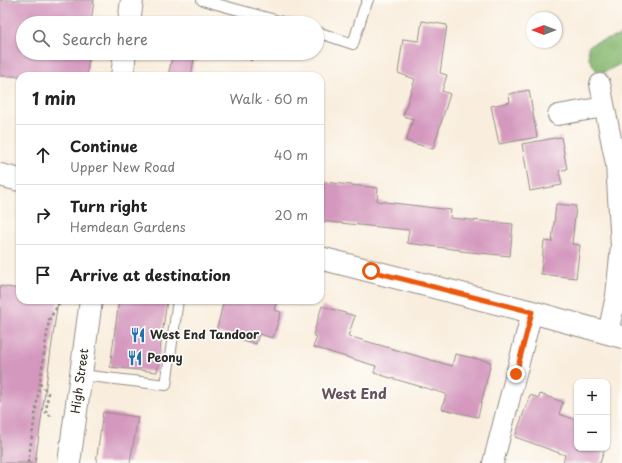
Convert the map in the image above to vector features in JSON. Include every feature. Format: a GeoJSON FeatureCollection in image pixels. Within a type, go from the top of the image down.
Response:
{"type":"FeatureCollection","features":[{"type":"Feature","properties":{"kind":"street"},"geometry":{"type":"LineString","coordinates":[[130,16],[132,0]]}},
{"type":"Feature","properties":{"kind":"street"},"geometry":{"type":"LineString","coordinates":[[123,72],[124,60]]}},
{"type":"Feature","properties":{"kind":"street"},"geometry":{"type":"LineString","coordinates":[[324,259],[532,312],[615,335],[616,296],[621,246],[616,164],[600,84]]}},
{"type":"Feature","properties":{"kind":"street"},"geometry":{"type":"LineString","coordinates":[[558,116],[604,107]]}},
{"type":"Feature","properties":{"kind":"street"},"geometry":{"type":"LineString","coordinates":[[0,175],[16,179]]}},
{"type":"Feature","properties":{"kind":"street","name":"High Street"},"geometry":{"type":"LineString","coordinates":[[69,463],[90,304]]}},
{"type":"Feature","properties":{"kind":"street"},"geometry":{"type":"LineString","coordinates":[[493,463],[532,312]]}},
{"type":"Feature","properties":{"kind":"lane"},"geometry":{"type":"LineString","coordinates":[[202,0],[260,16]]}},
{"type":"Feature","properties":{"kind":"lane"},"geometry":{"type":"LineString","coordinates":[[324,34],[353,44],[368,0]]}},
{"type":"Feature","properties":{"kind":"lane"},"geometry":{"type":"LineString","coordinates":[[81,375],[166,385],[177,304]]}},
{"type":"Feature","properties":{"kind":"path"},"geometry":{"type":"LineString","coordinates":[[28,463],[49,320],[59,304]]}},
{"type":"Feature","properties":{"kind":"path"},"geometry":{"type":"LineString","coordinates":[[40,382],[48,393],[46,413]]}},
{"type":"Feature","properties":{"kind":"green space"},"geometry":{"type":"Polygon","coordinates":[[[622,35],[622,63],[605,72],[596,70],[589,59],[588,47],[594,43],[622,35]]]}},
{"type":"Feature","properties":{"kind":"building"},"geometry":{"type":"Polygon","coordinates":[[[0,0],[94,0],[92,16],[16,16],[16,60],[88,60],[87,72],[16,72],[16,76],[0,76],[0,0]]]}},
{"type":"Feature","properties":{"kind":"building"},"geometry":{"type":"Polygon","coordinates":[[[422,21],[447,25],[440,73],[447,75],[442,91],[450,94],[433,149],[406,141],[413,119],[403,116],[415,79],[398,73],[403,39],[419,41],[422,21]]]}},
{"type":"Feature","properties":{"kind":"building"},"geometry":{"type":"Polygon","coordinates":[[[171,60],[194,60],[192,72],[169,72],[171,60]]]}},
{"type":"Feature","properties":{"kind":"building"},"geometry":{"type":"Polygon","coordinates":[[[529,90],[537,137],[499,144],[491,106],[510,102],[509,94],[529,90]]]}},
{"type":"Feature","properties":{"kind":"building"},"geometry":{"type":"Polygon","coordinates":[[[561,137],[567,169],[559,171],[562,185],[530,191],[522,144],[561,137]]]}},
{"type":"Feature","properties":{"kind":"building"},"geometry":{"type":"Polygon","coordinates":[[[324,182],[378,188],[377,201],[451,210],[450,218],[513,224],[510,256],[460,251],[407,243],[409,230],[324,221],[324,182]]]}},
{"type":"Feature","properties":{"kind":"building"},"geometry":{"type":"Polygon","coordinates":[[[556,204],[576,206],[572,244],[580,245],[576,278],[541,274],[544,241],[552,242],[556,204]]]}},
{"type":"Feature","properties":{"kind":"building"},"geometry":{"type":"Polygon","coordinates":[[[0,286],[16,288],[16,304],[57,304],[35,463],[0,463],[0,286]]]}},
{"type":"Feature","properties":{"kind":"building"},"geometry":{"type":"Polygon","coordinates":[[[118,304],[166,304],[157,372],[110,367],[118,304]]]}},
{"type":"Feature","properties":{"kind":"building"},"geometry":{"type":"Polygon","coordinates":[[[223,304],[276,304],[274,310],[281,312],[273,338],[259,334],[256,344],[216,332],[223,304]]]}},
{"type":"Feature","properties":{"kind":"building"},"geometry":{"type":"Polygon","coordinates":[[[322,306],[355,316],[348,336],[452,366],[455,354],[491,362],[478,417],[442,409],[446,394],[374,373],[376,366],[313,347],[317,337],[313,335],[322,306]]]}},
{"type":"Feature","properties":{"kind":"building"},"geometry":{"type":"Polygon","coordinates":[[[540,394],[563,402],[559,414],[574,419],[574,451],[604,451],[600,463],[563,463],[565,455],[515,437],[530,395],[539,398],[540,394]]]}},
{"type":"Feature","properties":{"kind":"building"},"geometry":{"type":"Polygon","coordinates":[[[103,412],[138,417],[130,463],[96,463],[103,412]]]}},
{"type":"Feature","properties":{"kind":"place","name":"West End Tandoor"},"geometry":{"type":"Point","coordinates":[138,335]}},
{"type":"Feature","properties":{"kind":"place","name":"Peony"},"geometry":{"type":"Point","coordinates":[135,358]}},
{"type":"Feature","properties":{"kind":"district","name":"West End"},"geometry":{"type":"Point","coordinates":[354,394]}},
{"type":"Feature","properties":{"kind":"route"},"geometry":{"type":"LineString","coordinates":[[371,271],[532,312],[516,374]]}}]}
